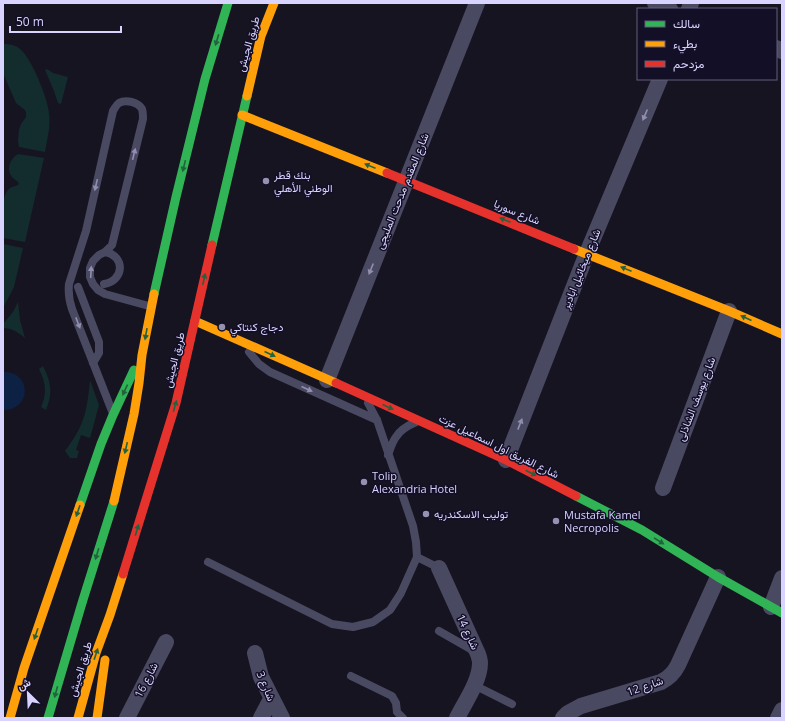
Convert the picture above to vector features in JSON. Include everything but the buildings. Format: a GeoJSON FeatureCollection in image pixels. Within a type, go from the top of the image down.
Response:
{"type":"FeatureCollection","features":[{"type":"Feature","properties":{"kind":"main road","name":"طريق الجيش"},"geometry":{"type":"LineString","coordinates":[[48,718],[114,500],[134,414],[142,355],[151,306],[176,197],[205,78],[228,3]]}},
{"type":"Feature","properties":{"kind":"main road","name":"طريق الجيش"},"geometry":{"type":"LineString","coordinates":[[78,718],[96,653],[110,616],[176,403],[261,36],[274,3]]}},
{"type":"Feature","properties":{"kind":"main road","name":"شارع سوريا"},"geometry":{"type":"LineString","coordinates":[[242,115],[587,253],[730,311],[782,334]]}},
{"type":"Feature","properties":{"kind":"main road","name":"شارع الفريق اول اسماعيل عزت"},"geometry":{"type":"LineString","coordinates":[[196,321],[364,395],[506,460],[642,530],[718,577],[776,610]]}},
{"type":"Feature","properties":{"kind":"main road"},"geometry":{"type":"LineString","coordinates":[[10,718],[24,668],[101,444],[113,415],[142,355]]}},
{"type":"Feature","properties":{"kind":"main road"},"geometry":{"type":"LineString","coordinates":[[97,718],[110,616]]}},
{"type":"Feature","properties":{"kind":"street","name":"شارع المقدم مدحت المليجى"},"geometry":{"type":"LineString","coordinates":[[328,380],[477,3]]}},
{"type":"Feature","properties":{"kind":"street"},"geometry":{"type":"LineString","coordinates":[[655,3],[668,8]]}},
{"type":"Feature","properties":{"kind":"street","name":"شارع ميخائيل ابادير"},"geometry":{"type":"LineString","coordinates":[[506,460],[587,253],[660,80]]}},
{"type":"Feature","properties":{"kind":"street","name":"شارع يوسف الشاذلى"},"geometry":{"type":"LineString","coordinates":[[663,488],[730,311]]}},
{"type":"Feature","properties":{"kind":"street","name":"شارع 14"},"geometry":{"type":"LineString","coordinates":[[439,568],[478,654],[480,662],[479,671],[474,685],[457,718]]}},
{"type":"Feature","properties":{"kind":"street","name":"شارع 12"},"geometry":{"type":"LineString","coordinates":[[563,718],[568,713],[581,706],[661,682],[668,678],[678,665],[718,577]]}},
{"type":"Feature","properties":{"kind":"street"},"geometry":{"type":"LineString","coordinates":[[776,610],[782,578]]}},
{"type":"Feature","properties":{"kind":"street","name":"شارع 16"},"geometry":{"type":"LineString","coordinates":[[131,717],[166,642]]}},
{"type":"Feature","properties":{"kind":"street","name":"شارع 3"},"geometry":{"type":"LineString","coordinates":[[255,653],[261,677],[282,718]]}},
{"type":"Feature","properties":{"kind":"street"},"geometry":{"type":"LineString","coordinates":[[261,718],[271,699]]}},
{"type":"Feature","properties":{"kind":"street"},"geometry":{"type":"LineString","coordinates":[[778,718],[782,710]]}},
{"type":"Feature","properties":{"kind":"lane"},"geometry":{"type":"LineString","coordinates":[[113,415],[70,301],[68,292],[69,284],[86,231],[113,111],[120,103],[135,103],[142,109],[143,119],[112,245],[93,261],[90,268],[90,277],[92,284],[105,294],[151,306]]}},
{"type":"Feature","properties":{"kind":"lane"},"geometry":{"type":"LineString","coordinates":[[104,284],[109,284],[114,281],[120,272],[120,266],[115,256],[105,252]]}},
{"type":"Feature","properties":{"kind":"lane"},"geometry":{"type":"LineString","coordinates":[[78,287],[99,342],[99,353],[93,363]]}},
{"type":"Feature","properties":{"kind":"lane"},"geometry":{"type":"LineString","coordinates":[[244,342],[250,354],[259,364],[270,372],[377,420]]}},
{"type":"Feature","properties":{"kind":"lane"},"geometry":{"type":"LineString","coordinates":[[208,562],[332,624],[353,627],[373,622],[390,610],[401,593],[417,557],[416,542],[413,526],[377,420],[364,395]]}},
{"type":"Feature","properties":{"kind":"lane"},"geometry":{"type":"LineString","coordinates":[[388,455],[396,437],[418,420]]}},
{"type":"Feature","properties":{"kind":"lane"},"geometry":{"type":"LineString","coordinates":[[417,557],[439,568]]}},
{"type":"Feature","properties":{"kind":"lane"},"geometry":{"type":"LineString","coordinates":[[439,631],[478,654]]}},
{"type":"Feature","properties":{"kind":"lane"},"geometry":{"type":"LineString","coordinates":[[351,676],[392,696],[396,704],[397,712],[403,718]]}},
{"type":"Feature","properties":{"kind":"lane"},"geometry":{"type":"LineString","coordinates":[[474,685],[512,704]]}},
{"type":"Feature","properties":{"kind":"green space"},"geometry":{"type":"Polygon","coordinates":[[[3,44],[16,47],[24,53],[34,69],[42,89],[48,107],[50,123],[45,152],[19,147],[19,130],[26,117],[26,112],[16,103],[3,73],[3,44]]]}},
{"type":"Feature","properties":{"kind":"green space"},"geometry":{"type":"Polygon","coordinates":[[[47,69],[53,73],[68,77],[61,104],[58,103],[45,70],[47,69]]]}},
{"type":"Feature","properties":{"kind":"green space"},"geometry":{"type":"Polygon","coordinates":[[[18,154],[44,158],[25,242],[3,238],[2,213],[5,194],[9,189],[19,184],[9,172],[9,168],[11,162],[18,154]]]}},
{"type":"Feature","properties":{"kind":"green space"},"geometry":{"type":"Polygon","coordinates":[[[3,244],[23,248],[14,287],[3,308],[3,244]]]}},
{"type":"Feature","properties":{"kind":"green space"},"geometry":{"type":"Polygon","coordinates":[[[18,302],[20,320],[25,338],[14,331],[3,328],[3,324],[13,312],[18,302]]]}},
{"type":"Feature","properties":{"kind":"green space"},"geometry":{"type":"Polygon","coordinates":[[[43,366],[48,377],[50,388],[50,398],[46,410],[41,407],[45,388],[39,369],[43,366]]]}},
{"type":"Feature","properties":{"kind":"green space"},"geometry":{"type":"Polygon","coordinates":[[[90,380],[99,405],[90,438],[81,435],[76,450],[79,451],[77,458],[70,458],[65,451],[84,418],[88,401],[90,380]]]}},
{"type":"Feature","properties":{"kind":"water"},"geometry":{"type":"Polygon","coordinates":[[[3,372],[12,373],[19,377],[25,390],[24,397],[20,404],[13,408],[3,410],[3,372]]]}},
{"type":"Feature","properties":{"kind":"traffic: fast"},"geometry":{"type":"LineString","coordinates":[[154,294],[205,79],[228,3]]}},
{"type":"Feature","properties":{"kind":"traffic: fast"},"geometry":{"type":"LineString","coordinates":[[212,245],[247,96]]}},
{"type":"Feature","properties":{"kind":"traffic: fast"},"geometry":{"type":"LineString","coordinates":[[80,505],[101,444],[134,370]]}},
{"type":"Feature","properties":{"kind":"traffic: fast"},"geometry":{"type":"LineString","coordinates":[[576,496],[642,530],[718,577],[782,613]]}},
{"type":"Feature","properties":{"kind":"traffic: fast"},"geometry":{"type":"LineString","coordinates":[[48,718],[114,501]]}},
{"type":"Feature","properties":{"kind":"traffic: slow"},"geometry":{"type":"LineString","coordinates":[[247,96],[261,36],[274,3]]}},
{"type":"Feature","properties":{"kind":"traffic: slow"},"geometry":{"type":"LineString","coordinates":[[242,115],[387,173]]}},
{"type":"Feature","properties":{"kind":"traffic: slow"},"geometry":{"type":"LineString","coordinates":[[574,249],[729,311],[782,334]]}},
{"type":"Feature","properties":{"kind":"traffic: slow"},"geometry":{"type":"LineString","coordinates":[[114,501],[134,414],[142,355],[154,294]]}},
{"type":"Feature","properties":{"kind":"traffic: slow"},"geometry":{"type":"LineString","coordinates":[[195,321],[336,383]]}},
{"type":"Feature","properties":{"kind":"traffic: slow"},"geometry":{"type":"LineString","coordinates":[[10,718],[24,668],[80,505]]}},
{"type":"Feature","properties":{"kind":"traffic: slow"},"geometry":{"type":"LineString","coordinates":[[78,718],[96,653],[123,574]]}},
{"type":"Feature","properties":{"kind":"traffic: slow"},"geometry":{"type":"LineString","coordinates":[[97,718],[105,660]]}},
{"type":"Feature","properties":{"kind":"traffic: jam"},"geometry":{"type":"LineString","coordinates":[[387,173],[574,249]]}},
{"type":"Feature","properties":{"kind":"traffic: jam"},"geometry":{"type":"LineString","coordinates":[[123,574],[176,403],[212,245]]}},
{"type":"Feature","properties":{"kind":"traffic: jam"},"geometry":{"type":"LineString","coordinates":[[336,383],[506,460],[576,496]]}},
{"type":"Feature","properties":{"kind":"place","name":"بنك قطر الوطني الأهلي"},"geometry":{"type":"Point","coordinates":[266,181]}},
{"type":"Feature","properties":{"kind":"place","name":"دجاج كنتاكي"},"geometry":{"type":"Point","coordinates":[222,327]}},
{"type":"Feature","properties":{"kind":"place","name":"Tolip Alexandria Hotel"},"geometry":{"type":"Point","coordinates":[364,482]}},
{"type":"Feature","properties":{"kind":"place","name":"توليب الاسكندريه"},"geometry":{"type":"Point","coordinates":[426,514]}},
{"type":"Feature","properties":{"kind":"place","name":"Mustafa Kamel Necropolis"},"geometry":{"type":"Point","coordinates":[556,521]}}]}
